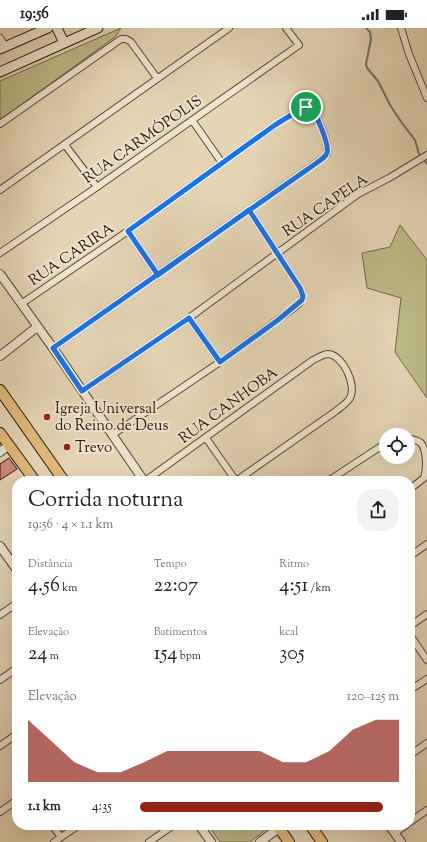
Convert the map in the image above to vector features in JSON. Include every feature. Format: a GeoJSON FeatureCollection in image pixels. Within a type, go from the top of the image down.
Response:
{"type":"FeatureCollection","features":[{"type":"Feature","properties":{"kind":"main road"},"geometry":{"type":"LineString","coordinates":[[3,48],[48,28]]}},
{"type":"Feature","properties":{"kind":"main road"},"geometry":{"type":"LineString","coordinates":[[57,28],[64,43]]}},
{"type":"Feature","properties":{"kind":"main road"},"geometry":{"type":"LineString","coordinates":[[0,72],[98,28]]}},
{"type":"Feature","properties":{"kind":"main road"},"geometry":{"type":"LineString","coordinates":[[0,390],[60,476]]}},
{"type":"Feature","properties":{"kind":"main road"},"geometry":{"type":"LineString","coordinates":[[0,432],[31,476]]}},
{"type":"Feature","properties":{"kind":"main road"},"geometry":{"type":"LineString","coordinates":[[281,830],[289,842]]}},
{"type":"Feature","properties":{"kind":"main road"},"geometry":{"type":"LineString","coordinates":[[314,830],[322,842]]}},
{"type":"Feature","properties":{"kind":"street"},"geometry":{"type":"LineString","coordinates":[[0,190],[229,28]]}},
{"type":"Feature","properties":{"kind":"street","name":"RUA CARMÓPOLIS"},"geometry":{"type":"LineString","coordinates":[[0,253],[97,187],[299,45],[286,28]]}},
{"type":"Feature","properties":{"kind":"street"},"geometry":{"type":"LineString","coordinates":[[400,28],[427,98]]}},
{"type":"Feature","properties":{"kind":"street"},"geometry":{"type":"LineString","coordinates":[[0,38],[3,48]]}},
{"type":"Feature","properties":{"kind":"street"},"geometry":{"type":"LineString","coordinates":[[0,124],[113,44],[123,39],[128,40],[134,46],[157,78]]}},
{"type":"Feature","properties":{"kind":"street","name":"RUA CARIRA"},"geometry":{"type":"LineString","coordinates":[[21,304],[128,231],[296,112],[311,106],[327,146],[327,154],[315,164],[53,348]]}},
{"type":"Feature","properties":{"kind":"street"},"geometry":{"type":"LineString","coordinates":[[192,120],[222,163]]}},
{"type":"Feature","properties":{"kind":"street"},"geometry":{"type":"LineString","coordinates":[[65,144],[97,187]]}},
{"type":"Feature","properties":{"kind":"street","name":"RUA CAPELA"},"geometry":{"type":"LineString","coordinates":[[82,391],[189,318],[358,194],[389,178],[427,155]]}},
{"type":"Feature","properties":{"kind":"street"},"geometry":{"type":"LineString","coordinates":[[112,435],[220,362],[278,320],[302,300],[303,296],[300,288],[249,210]]}},
{"type":"Feature","properties":{"kind":"street"},"geometry":{"type":"LineString","coordinates":[[128,231],[158,275]]}},
{"type":"Feature","properties":{"kind":"street"},"geometry":{"type":"LineString","coordinates":[[0,274],[53,348],[141,476]]}},
{"type":"Feature","properties":{"kind":"street"},"geometry":{"type":"LineString","coordinates":[[189,318],[220,362]]}},
{"type":"Feature","properties":{"kind":"street"},"geometry":{"type":"LineString","coordinates":[[0,356],[37,327]]}},
{"type":"Feature","properties":{"kind":"street","name":"RUA CANHOBA"},"geometry":{"type":"LineString","coordinates":[[151,476],[304,366],[319,357],[328,354],[337,358],[347,372],[352,386],[349,399],[336,411],[243,476]]}},
{"type":"Feature","properties":{"kind":"street"},"geometry":{"type":"LineString","coordinates":[[206,438],[233,476]]}},
{"type":"Feature","properties":{"kind":"street"},"geometry":{"type":"LineString","coordinates":[[415,440],[422,445],[427,464],[424,478],[415,485]]}},
{"type":"Feature","properties":{"kind":"street"},"geometry":{"type":"LineString","coordinates":[[0,452],[9,445]]}},
{"type":"Feature","properties":{"kind":"street"},"geometry":{"type":"LineString","coordinates":[[336,476],[379,448]]}},
{"type":"Feature","properties":{"kind":"street"},"geometry":{"type":"LineString","coordinates":[[415,552],[427,544]]}},
{"type":"Feature","properties":{"kind":"street"},"geometry":{"type":"LineString","coordinates":[[0,547],[12,563]]}},
{"type":"Feature","properties":{"kind":"street"},"geometry":{"type":"LineString","coordinates":[[0,615],[12,607]]}},
{"type":"Feature","properties":{"kind":"street"},"geometry":{"type":"LineString","coordinates":[[415,622],[427,614]]}},
{"type":"Feature","properties":{"kind":"street"},"geometry":{"type":"LineString","coordinates":[[415,642],[427,660]]}},
{"type":"Feature","properties":{"kind":"street"},"geometry":{"type":"LineString","coordinates":[[0,680],[12,672]]}},
{"type":"Feature","properties":{"kind":"street"},"geometry":{"type":"LineString","coordinates":[[415,687],[427,679]]}},
{"type":"Feature","properties":{"kind":"street"},"geometry":{"type":"LineString","coordinates":[[0,746],[12,738]]}},
{"type":"Feature","properties":{"kind":"street"},"geometry":{"type":"LineString","coordinates":[[415,751],[427,743]]}},
{"type":"Feature","properties":{"kind":"street"},"geometry":{"type":"LineString","coordinates":[[0,812],[12,804]]}},
{"type":"Feature","properties":{"kind":"street"},"geometry":{"type":"LineString","coordinates":[[415,818],[427,810]]}},
{"type":"Feature","properties":{"kind":"street"},"geometry":{"type":"LineString","coordinates":[[56,830],[61,837]]}},
{"type":"Feature","properties":{"kind":"street"},"geometry":{"type":"LineString","coordinates":[[54,842],[72,830]]}},
{"type":"Feature","properties":{"kind":"street"},"geometry":{"type":"LineString","coordinates":[[149,842],[167,830]]}},
{"type":"Feature","properties":{"kind":"street"},"geometry":{"type":"LineString","coordinates":[[203,830],[212,842]]}},
{"type":"Feature","properties":{"kind":"street"},"geometry":{"type":"LineString","coordinates":[[260,842],[274,830]]}},
{"type":"Feature","properties":{"kind":"street"},"geometry":{"type":"LineString","coordinates":[[393,830],[401,842]]}},
{"type":"Feature","properties":{"kind":"street"},"geometry":{"type":"LineString","coordinates":[[395,833],[399,830]]}},
{"type":"Feature","properties":{"kind":"shaded area"},"geometry":{"type":"Polygon","coordinates":[[[121,28],[115,37],[0,120],[0,81],[121,28]]]}},
{"type":"Feature","properties":{"kind":"shaded area"},"geometry":{"type":"Polygon","coordinates":[[[400,225],[427,260],[427,398],[395,352],[401,298],[367,288],[362,253],[390,247],[400,225]]]}},
{"type":"Feature","properties":{"kind":"shaded area"},"geometry":{"type":"Polygon","coordinates":[[[212,830],[265,830],[250,842],[220,842],[212,830]]]}},
{"type":"Feature","properties":{"kind":"building"},"geometry":{"type":"Polygon","coordinates":[[[9,458],[17,469],[0,480],[0,464],[9,458]]]}},
{"type":"Feature","properties":{"kind":"waterway"},"geometry":{"type":"LineString","coordinates":[[366,28],[370,32],[371,39],[366,64],[367,68],[378,81],[390,105],[415,140],[419,154]]}},
{"type":"Feature","properties":{"kind":"place","name":"Igreja Universal do Reino de Deus"},"geometry":{"type":"Point","coordinates":[47,417]}},
{"type":"Feature","properties":{"kind":"place","name":"Trevo"},"geometry":{"type":"Point","coordinates":[67,447]}},
{"type":"Feature","properties":{"kind":"route"},"geometry":{"type":"LineString","coordinates":[[306,107],[275,125],[128,231],[158,275],[249,210],[300,288],[303,296],[302,300],[278,320],[220,362],[189,318],[82,391],[53,348],[158,275],[193,250],[249,210],[323,158],[327,154],[327,149],[320,126],[311,106],[306,107]]}}]}
